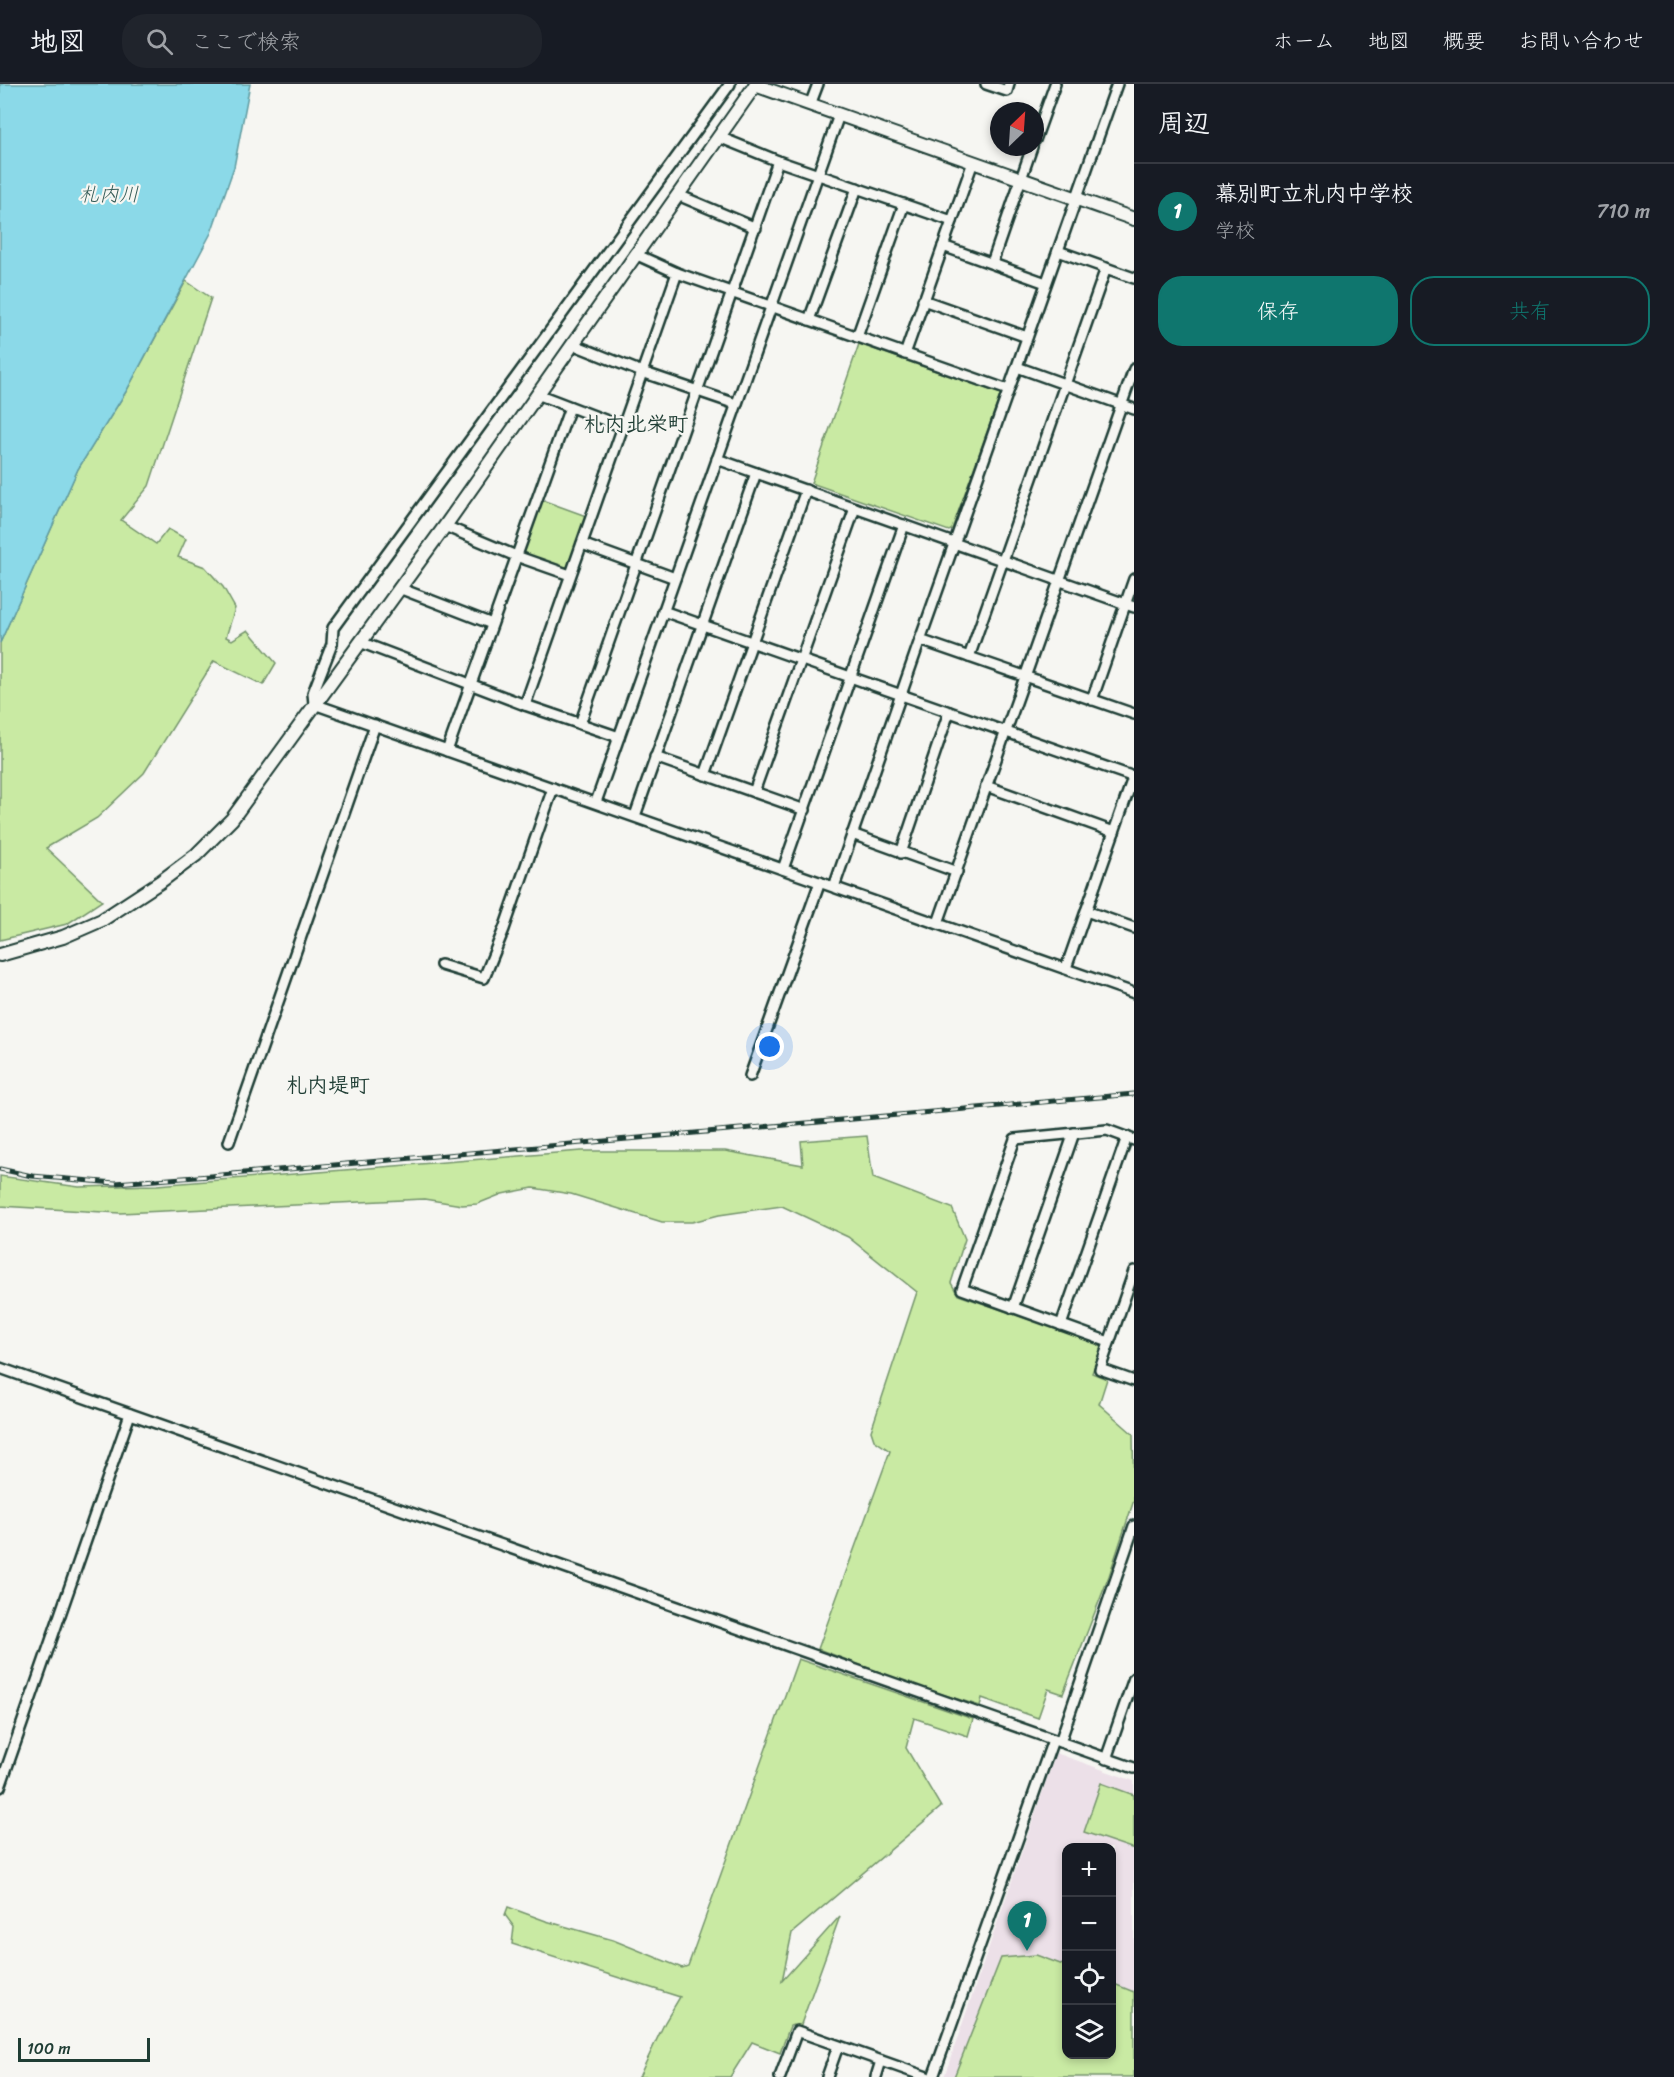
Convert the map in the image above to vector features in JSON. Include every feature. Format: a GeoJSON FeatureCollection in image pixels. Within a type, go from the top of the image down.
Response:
{"type":"FeatureCollection","features":[{"type":"Feature","properties":{"kind":"street"},"geometry":{"type":"LineString","coordinates":[[314,704],[313,693],[332,644],[333,628],[730,84]]}},
{"type":"Feature","properties":{"kind":"street"},"geometry":{"type":"LineString","coordinates":[[810,105],[818,84]]}},
{"type":"Feature","properties":{"kind":"street"},"geometry":{"type":"LineString","coordinates":[[986,84],[1007,91],[1009,84]]}},
{"type":"Feature","properties":{"kind":"street"},"geometry":{"type":"LineString","coordinates":[[1044,115],[1055,84]]}},
{"type":"Feature","properties":{"kind":"street"},"geometry":{"type":"LineString","coordinates":[[834,887],[1117,84]]}},
{"type":"Feature","properties":{"kind":"street"},"geometry":{"type":"LineString","coordinates":[[0,955],[81,930],[128,903],[196,855],[232,819],[445,526],[756,85],[1077,199],[1133,215]]}},
{"type":"Feature","properties":{"kind":"street"},"geometry":{"type":"LineString","coordinates":[[596,802],[839,115]]}},
{"type":"Feature","properties":{"kind":"street"},"geometry":{"type":"LineString","coordinates":[[719,138],[817,175],[952,221]]}},
{"type":"Feature","properties":{"kind":"street"},"geometry":{"type":"LineString","coordinates":[[992,263],[1029,156]]}},
{"type":"Feature","properties":{"kind":"street"},"geometry":{"type":"LineString","coordinates":[[580,724],[778,161]]}},
{"type":"Feature","properties":{"kind":"street"},"geometry":{"type":"LineString","coordinates":[[905,354],[973,162]]}},
{"type":"Feature","properties":{"kind":"street"},"geometry":{"type":"LineString","coordinates":[[809,320],[857,188]]}},
{"type":"Feature","properties":{"kind":"street"},"geometry":{"type":"LineString","coordinates":[[678,195],[756,228]]}},
{"type":"Feature","properties":{"kind":"street"},"geometry":{"type":"LineString","coordinates":[[857,337],[904,204]]}},
{"type":"Feature","properties":{"kind":"street"},"geometry":{"type":"LineString","coordinates":[[943,246],[1046,283]]}},
{"type":"Feature","properties":{"kind":"street"},"geometry":{"type":"LineString","coordinates":[[1058,251],[1134,278]]}},
{"type":"Feature","properties":{"kind":"street"},"geometry":{"type":"LineString","coordinates":[[635,254],[677,273],[1008,390]]}},
{"type":"Feature","properties":{"kind":"street"},"geometry":{"type":"LineString","coordinates":[[969,657],[1106,268]]}},
{"type":"Feature","properties":{"kind":"street"},"geometry":{"type":"LineString","coordinates":[[525,705],[677,273]]}},
{"type":"Feature","properties":{"kind":"street"},"geometry":{"type":"LineString","coordinates":[[923,300],[1027,337]]}},
{"type":"Feature","properties":{"kind":"street"},"geometry":{"type":"LineString","coordinates":[[572,344],[642,372],[736,404]]}},
{"type":"Feature","properties":{"kind":"street"},"geometry":{"type":"LineString","coordinates":[[1017,367],[1134,409]]}},
{"type":"Feature","properties":{"kind":"street"},"geometry":{"type":"LineString","coordinates":[[938,923],[1134,369]]}},
{"type":"Feature","properties":{"kind":"street"},"geometry":{"type":"LineString","coordinates":[[537,394],[623,427]]}},
{"type":"Feature","properties":{"kind":"street"},"geometry":{"type":"LineString","coordinates":[[447,751],[570,407]]}},
{"type":"Feature","properties":{"kind":"street"},"geometry":{"type":"LineString","coordinates":[[717,459],[1130,605]]}},
{"type":"Feature","properties":{"kind":"street"},"geometry":{"type":"LineString","coordinates":[[635,816],[756,472]]}},
{"type":"Feature","properties":{"kind":"street"},"geometry":{"type":"LineString","coordinates":[[705,774],[806,490]]}},
{"type":"Feature","properties":{"kind":"street"},"geometry":{"type":"LineString","coordinates":[[754,792],[855,508]]}},
{"type":"Feature","properties":{"kind":"street"},"geometry":{"type":"LineString","coordinates":[[783,869],[904,525]]}},
{"type":"Feature","properties":{"kind":"street"},"geometry":{"type":"LineString","coordinates":[[445,526],[516,556],[570,575]]}},
{"type":"Feature","properties":{"kind":"street"},"geometry":{"type":"LineString","coordinates":[[582,544],[675,578]]}},
{"type":"Feature","properties":{"kind":"street"},"geometry":{"type":"LineString","coordinates":[[1092,700],[1130,605],[1134,579]]}},
{"type":"Feature","properties":{"kind":"street"},"geometry":{"type":"LineString","coordinates":[[399,588],[492,624]]}},
{"type":"Feature","properties":{"kind":"street"},"geometry":{"type":"LineString","coordinates":[[663,611],[1134,776],[1066,968]]}},
{"type":"Feature","properties":{"kind":"street"},"geometry":{"type":"LineString","coordinates":[[920,640],[1134,714]]}},
{"type":"Feature","properties":{"kind":"street"},"geometry":{"type":"LineString","coordinates":[[360,642],[470,685],[619,737]]}},
{"type":"Feature","properties":{"kind":"street"},"geometry":{"type":"LineString","coordinates":[[314,704],[1134,993]]}},
{"type":"Feature","properties":{"kind":"street"},"geometry":{"type":"LineString","coordinates":[[901,853],[950,712]]}},
{"type":"Feature","properties":{"kind":"street"},"geometry":{"type":"LineString","coordinates":[[229,1142],[375,725]]}},
{"type":"Feature","properties":{"kind":"street"},"geometry":{"type":"LineString","coordinates":[[655,757],[805,810]]}},
{"type":"Feature","properties":{"kind":"street"},"geometry":{"type":"LineString","coordinates":[[986,786],[1114,832]]}},
{"type":"Feature","properties":{"kind":"street"},"geometry":{"type":"LineString","coordinates":[[441,965],[484,978],[504,929],[553,788]]}},
{"type":"Feature","properties":{"kind":"street"},"geometry":{"type":"LineString","coordinates":[[852,834],[957,872]]}},
{"type":"Feature","properties":{"kind":"street"},"geometry":{"type":"LineString","coordinates":[[750,1076],[820,882]]}},
{"type":"Feature","properties":{"kind":"street"},"geometry":{"type":"LineString","coordinates":[[1086,911],[1134,928]]}},
{"type":"Feature","properties":{"kind":"street"},"geometry":{"type":"LineString","coordinates":[[1061,1325],[1130,1138],[1107,1130],[1015,1139],[962,1289],[1013,1308],[1061,1325],[1109,1342]]}},
{"type":"Feature","properties":{"kind":"street"},"geometry":{"type":"LineString","coordinates":[[1013,1308],[1074,1133]]}},
{"type":"Feature","properties":{"kind":"street"},"geometry":{"type":"LineString","coordinates":[[1134,1271],[1100,1369],[1134,1381]]}},
{"type":"Feature","properties":{"kind":"street"},"geometry":{"type":"LineString","coordinates":[[0,1368],[1134,1768]]}},
{"type":"Feature","properties":{"kind":"street"},"geometry":{"type":"LineString","coordinates":[[0,1788],[130,1414]]}},
{"type":"Feature","properties":{"kind":"street"},"geometry":{"type":"LineString","coordinates":[[933,2077],[1133,1530]]}},
{"type":"Feature","properties":{"kind":"street"},"geometry":{"type":"LineString","coordinates":[[1106,1759],[1134,1678]]}},
{"type":"Feature","properties":{"kind":"street"},"geometry":{"type":"LineString","coordinates":[[780,2077],[797,2031],[927,2077]]}},
{"type":"Feature","properties":{"kind":"street"},"geometry":{"type":"LineString","coordinates":[[827,2077],[838,2046]]}},
{"type":"Feature","properties":{"kind":"street"},"geometry":{"type":"LineString","coordinates":[[876,2077],[881,2061]]}},
{"type":"Feature","properties":{"kind":"shaded area"},"geometry":{"type":"Polygon","coordinates":[[[1056,1753],[1134,1781],[1134,2077],[944,2077],[1056,1753]]]}},
{"type":"Feature","properties":{"kind":"green space"},"geometry":{"type":"Polygon","coordinates":[[[186,281],[211,298],[149,486],[121,520],[156,544],[168,529],[186,539],[178,557],[205,567],[223,587],[235,608],[226,637],[232,640],[248,630],[276,663],[263,685],[214,661],[144,773],[97,818],[46,848],[102,901],[67,924],[0,940],[0,643],[78,469],[127,390],[186,281]]]}},
{"type":"Feature","properties":{"kind":"green space"},"geometry":{"type":"Polygon","coordinates":[[[859,344],[999,393],[1000,396],[952,529],[949,531],[811,483],[859,344]]]}},
{"type":"Feature","properties":{"kind":"green space"},"geometry":{"type":"Polygon","coordinates":[[[542,500],[586,516],[568,566],[565,568],[525,554],[524,550],[542,500]]]}},
{"type":"Feature","properties":{"kind":"green space"},"geometry":{"type":"Polygon","coordinates":[[[867,1136],[873,1178],[952,1208],[965,1239],[951,1283],[958,1295],[1098,1343],[1101,1348],[1092,1373],[1107,1379],[1099,1404],[1133,1434],[1134,1500],[1109,1576],[1063,1694],[1048,1689],[1038,1718],[982,1698],[980,1706],[913,1685],[818,1649],[890,1451],[874,1440],[871,1431],[917,1292],[848,1237],[782,1206],[719,1215],[692,1222],[662,1222],[571,1194],[533,1188],[502,1194],[477,1204],[462,1205],[424,1199],[120,1213],[0,1206],[0,1176],[79,1187],[157,1185],[581,1151],[725,1151],[803,1165],[801,1141],[867,1136]]]}},
{"type":"Feature","properties":{"kind":"green space"},"geometry":{"type":"Polygon","coordinates":[[[798,1659],[973,1719],[968,1736],[914,1718],[906,1748],[941,1807],[792,1933],[782,1981],[840,1916],[800,2027],[790,2026],[780,2053],[752,2042],[730,2077],[639,2077],[665,2022],[680,1997],[512,1944],[514,1927],[505,1915],[508,1907],[546,1921],[613,1940],[682,1968],[688,1966],[798,1659]]]}},
{"type":"Feature","properties":{"kind":"green space"},"geometry":{"type":"Polygon","coordinates":[[[1101,1783],[1134,1795],[1134,1849],[1084,1832],[1101,1783]]]}},
{"type":"Feature","properties":{"kind":"green space"},"geometry":{"type":"Polygon","coordinates":[[[1036,1955],[1062,1965],[1062,2059],[1116,2059],[1116,1985],[1134,1992],[1134,2077],[954,2077],[1001,1958],[1036,1955]]]}},
{"type":"Feature","properties":{"kind":"water","name":"札内川"},"geometry":{"type":"Polygon","coordinates":[[[0,84],[250,84],[234,167],[211,233],[127,390],[78,469],[0,643],[0,84]]]}},
{"type":"Feature","properties":{"kind":"railway"},"geometry":{"type":"LineString","coordinates":[[0,1169],[32,1176],[115,1183],[1134,1094]]}},
{"type":"Feature","properties":{"kind":"place","name":"幕別町立札内中学校"},"geometry":{"type":"Point","coordinates":[1027,1951]}},
{"type":"Feature","properties":{"kind":"district","name":"札内北栄町"},"geometry":{"type":"Point","coordinates":[636,424]}},
{"type":"Feature","properties":{"kind":"district","name":"札内堤町"},"geometry":{"type":"Point","coordinates":[328,1085]}}]}
